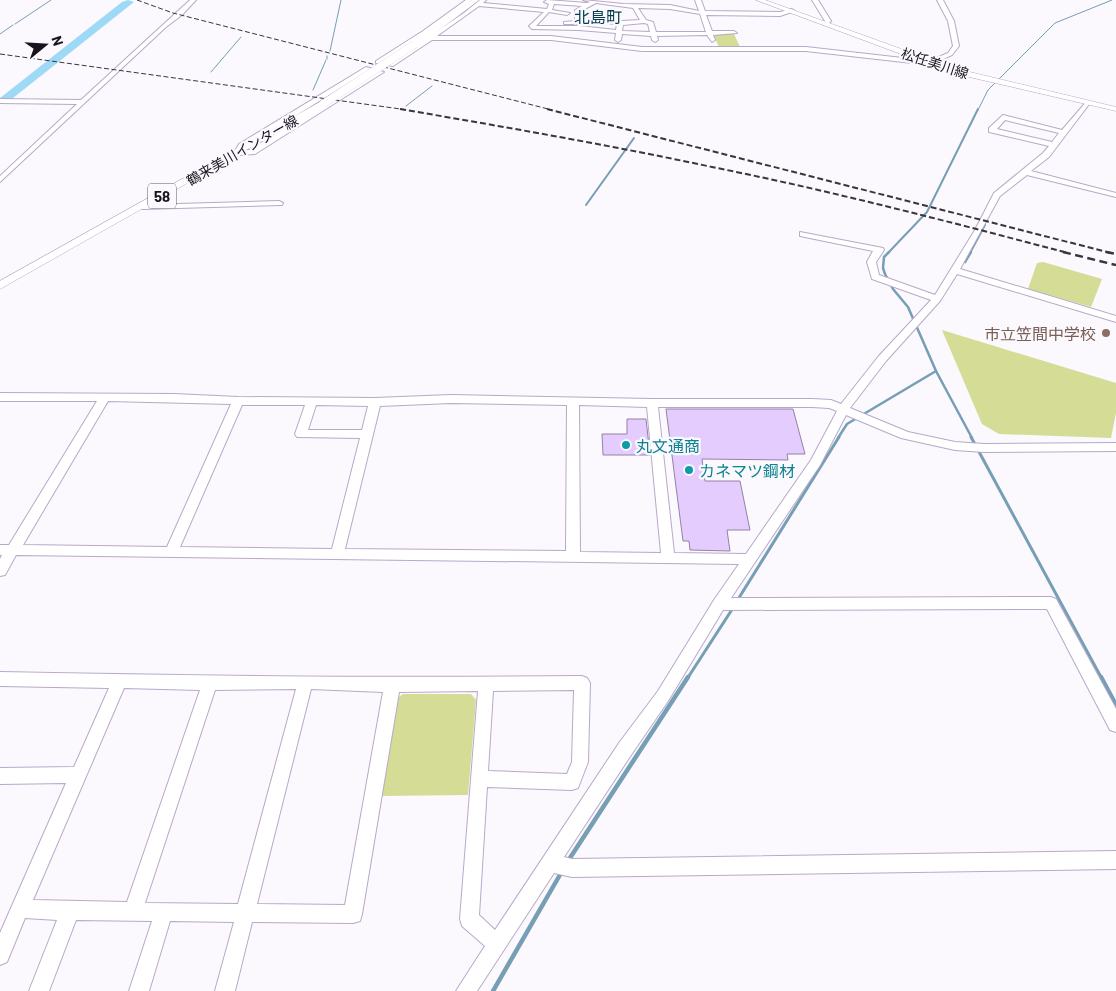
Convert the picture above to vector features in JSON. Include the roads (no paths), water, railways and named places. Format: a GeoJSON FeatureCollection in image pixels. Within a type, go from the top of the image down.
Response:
{"type":"FeatureCollection","features":[{"type":"Feature","properties":{"kind":"main road","name":"松任美川線"},"geometry":{"type":"LineString","coordinates":[[759,0],[930,63],[996,81],[1116,109]]}},
{"type":"Feature","properties":{"kind":"main road","name":"鶴来美川インター線"},"geometry":{"type":"LineString","coordinates":[[0,286],[143,208],[322,104],[479,1]]}},
{"type":"Feature","properties":{"kind":"street"},"geometry":{"type":"LineString","coordinates":[[0,180],[193,0]]}},
{"type":"Feature","properties":{"kind":"street"},"geometry":{"type":"LineString","coordinates":[[469,0],[425,32],[378,62],[391,65],[432,38],[479,1],[579,14],[624,23],[644,21],[651,23],[657,49]]}},
{"type":"Feature","properties":{"kind":"street"},"geometry":{"type":"LineString","coordinates":[[698,0],[715,48]]}},
{"type":"Feature","properties":{"kind":"street"},"geometry":{"type":"LineString","coordinates":[[814,0],[828,21],[825,24]]}},
{"type":"Feature","properties":{"kind":"street"},"geometry":{"type":"LineString","coordinates":[[432,38],[534,38],[657,49],[806,49],[930,63],[950,54],[956,46],[951,21],[940,0]]}},
{"type":"Feature","properties":{"kind":"street"},"geometry":{"type":"LineString","coordinates":[[534,38],[533,27],[541,15],[549,10],[553,1]]}},
{"type":"Feature","properties":{"kind":"street"},"geometry":{"type":"LineString","coordinates":[[517,7],[524,2],[534,2]]}},
{"type":"Feature","properties":{"kind":"street"},"geometry":{"type":"LineString","coordinates":[[543,2],[634,6],[656,3],[703,13],[780,14],[792,11]]}},
{"type":"Feature","properties":{"kind":"street"},"geometry":{"type":"LineString","coordinates":[[533,27],[578,22],[579,14],[590,4]]}},
{"type":"Feature","properties":{"kind":"street"},"geometry":{"type":"LineString","coordinates":[[634,6],[644,21]]}},
{"type":"Feature","properties":{"kind":"street"},"geometry":{"type":"LineString","coordinates":[[553,26],[560,17],[567,13]]}},
{"type":"Feature","properties":{"kind":"street"},"geometry":{"type":"LineString","coordinates":[[631,14],[640,14]]}},
{"type":"Feature","properties":{"kind":"street"},"geometry":{"type":"LineString","coordinates":[[541,15],[560,17]]}},
{"type":"Feature","properties":{"kind":"street"},"geometry":{"type":"LineString","coordinates":[[614,46],[618,42],[620,23],[624,23]]}},
{"type":"Feature","properties":{"kind":"street"},"geometry":{"type":"LineString","coordinates":[[553,26],[569,29],[579,28],[618,32],[734,33]]}},
{"type":"Feature","properties":{"kind":"street"},"geometry":{"type":"LineString","coordinates":[[568,40],[569,29]]}},
{"type":"Feature","properties":{"kind":"street"},"geometry":{"type":"LineString","coordinates":[[498,33],[512,31]]}},
{"type":"Feature","properties":{"kind":"street"},"geometry":{"type":"LineString","coordinates":[[368,68],[382,72],[252,152],[238,153],[242,146],[368,68]]}},
{"type":"Feature","properties":{"kind":"street"},"geometry":{"type":"LineString","coordinates":[[0,101],[82,102]]}},
{"type":"Feature","properties":{"kind":"street"},"geometry":{"type":"LineString","coordinates":[[466,991],[497,944],[559,866],[620,758],[724,604],[749,559],[816,462],[854,414],[882,359],[938,299],[979,230],[997,195],[1046,155],[1087,102]]}},
{"type":"Feature","properties":{"kind":"street"},"geometry":{"type":"LineString","coordinates":[[1054,145],[992,130],[1003,118],[1064,132]]}},
{"type":"Feature","properties":{"kind":"street"},"geometry":{"type":"LineString","coordinates":[[1026,172],[1116,195]]}},
{"type":"Feature","properties":{"kind":"street"},"geometry":{"type":"LineString","coordinates":[[143,208],[280,203]]}},
{"type":"Feature","properties":{"kind":"street"},"geometry":{"type":"LineString","coordinates":[[803,234],[880,250],[873,256],[871,263],[875,277],[938,299]]}},
{"type":"Feature","properties":{"kind":"street"},"geometry":{"type":"LineString","coordinates":[[954,270],[1116,319]]}},
{"type":"Feature","properties":{"kind":"street"},"geometry":{"type":"LineString","coordinates":[[0,397],[174,398],[238,401],[312,400],[375,402],[451,399],[652,403],[812,403],[831,404],[906,435],[955,446],[978,448],[1116,447]]}},
{"type":"Feature","properties":{"kind":"street"},"geometry":{"type":"LineString","coordinates":[[0,571],[6,550],[104,399]]}},
{"type":"Feature","properties":{"kind":"street"},"geometry":{"type":"LineString","coordinates":[[312,400],[301,434],[367,434]]}},
{"type":"Feature","properties":{"kind":"street"},"geometry":{"type":"LineString","coordinates":[[172,551],[238,401]]}},
{"type":"Feature","properties":{"kind":"street"},"geometry":{"type":"LineString","coordinates":[[573,401],[573,556]]}},
{"type":"Feature","properties":{"kind":"street"},"geometry":{"type":"LineString","coordinates":[[337,555],[375,402]]}},
{"type":"Feature","properties":{"kind":"street"},"geometry":{"type":"LineString","coordinates":[[652,403],[668,557]]}},
{"type":"Feature","properties":{"kind":"street"},"geometry":{"type":"LineString","coordinates":[[6,550],[749,559]]}},
{"type":"Feature","properties":{"kind":"street"},"geometry":{"type":"LineString","coordinates":[[724,604],[1051,603],[1116,725]]}},
{"type":"Feature","properties":{"kind":"street"},"geometry":{"type":"LineString","coordinates":[[0,680],[210,683],[305,682],[392,685],[582,683],[580,762],[572,782],[479,779]]}},
{"type":"Feature","properties":{"kind":"street"},"geometry":{"type":"LineString","coordinates":[[0,955],[119,682]]}},
{"type":"Feature","properties":{"kind":"street"},"geometry":{"type":"LineString","coordinates":[[225,991],[305,682]]}},
{"type":"Feature","properties":{"kind":"street"},"geometry":{"type":"LineString","coordinates":[[133,911],[210,683]]}},
{"type":"Feature","properties":{"kind":"street"},"geometry":{"type":"LineString","coordinates":[[486,683],[469,918],[497,944]]}},
{"type":"Feature","properties":{"kind":"street"},"geometry":{"type":"LineString","coordinates":[[21,908],[70,911],[353,914],[392,685]]}},
{"type":"Feature","properties":{"kind":"street"},"geometry":{"type":"LineString","coordinates":[[0,776],[78,775]]}},
{"type":"Feature","properties":{"kind":"street"},"geometry":{"type":"LineString","coordinates":[[559,866],[1116,860]]}},
{"type":"Feature","properties":{"kind":"street"},"geometry":{"type":"LineString","coordinates":[[39,991],[70,911]]}},
{"type":"Feature","properties":{"kind":"street"},"geometry":{"type":"LineString","coordinates":[[139,991],[164,912]]}},
{"type":"Feature","properties":{"kind":"waterway"},"geometry":{"type":"LineString","coordinates":[[15,24],[51,0]]}},
{"type":"Feature","properties":{"kind":"waterway"},"geometry":{"type":"LineString","coordinates":[[330,51],[341,0]]}},
{"type":"Feature","properties":{"kind":"waterway"},"geometry":{"type":"LineString","coordinates":[[978,110],[988,90],[1055,23],[1112,0]]}},
{"type":"Feature","properties":{"kind":"waterway"},"geometry":{"type":"LineString","coordinates":[[98,25],[130,2]]}},
{"type":"Feature","properties":{"kind":"waterway"},"geometry":{"type":"LineString","coordinates":[[0,34],[13,25]]}},
{"type":"Feature","properties":{"kind":"waterway"},"geometry":{"type":"LineString","coordinates":[[4,100],[97,26]]}},
{"type":"Feature","properties":{"kind":"waterway"},"geometry":{"type":"LineString","coordinates":[[211,72],[241,37]]}},
{"type":"Feature","properties":{"kind":"waterway"},"geometry":{"type":"LineString","coordinates":[[313,90],[326,60]]}},
{"type":"Feature","properties":{"kind":"waterway"},"geometry":{"type":"LineString","coordinates":[[406,106],[432,86]]}},
{"type":"Feature","properties":{"kind":"waterway"},"geometry":{"type":"LineString","coordinates":[[888,253],[927,212],[978,109]]}},
{"type":"Feature","properties":{"kind":"waterway"},"geometry":{"type":"LineString","coordinates":[[586,205],[634,138]]}},
{"type":"Feature","properties":{"kind":"waterway"},"geometry":{"type":"LineString","coordinates":[[970,253],[985,225]]}},
{"type":"Feature","properties":{"kind":"waterway"},"geometry":{"type":"LineString","coordinates":[[965,262],[971,252]]}},
{"type":"Feature","properties":{"kind":"waterway"},"geometry":{"type":"LineString","coordinates":[[888,253],[884,257],[883,268],[885,274],[893,289],[908,307],[936,371]]}},
{"type":"Feature","properties":{"kind":"waterway"},"geometry":{"type":"LineString","coordinates":[[838,438],[847,424],[936,371]]}},
{"type":"Feature","properties":{"kind":"waterway"},"geometry":{"type":"LineString","coordinates":[[936,371],[972,438]]}},
{"type":"Feature","properties":{"kind":"waterway"},"geometry":{"type":"LineString","coordinates":[[737,601],[839,437]]}},
{"type":"Feature","properties":{"kind":"waterway"},"geometry":{"type":"LineString","coordinates":[[971,437],[1102,679]]}},
{"type":"Feature","properties":{"kind":"waterway"},"geometry":{"type":"LineString","coordinates":[[687,679],[733,608]]}},
{"type":"Feature","properties":{"kind":"waterway"},"geometry":{"type":"LineString","coordinates":[[568,861],[688,677]]}},
{"type":"Feature","properties":{"kind":"waterway"},"geometry":{"type":"LineString","coordinates":[[1101,677],[1116,705]]}},
{"type":"Feature","properties":{"kind":"waterway"},"geometry":{"type":"LineString","coordinates":[[493,991],[561,873]]}},
{"type":"Feature","properties":{"kind":"railway"},"geometry":{"type":"LineString","coordinates":[[137,0],[173,13],[552,110]]}},
{"type":"Feature","properties":{"kind":"railway"},"geometry":{"type":"LineString","coordinates":[[0,54],[408,110]]}},
{"type":"Feature","properties":{"kind":"railway"},"geometry":{"type":"LineString","coordinates":[[400,109],[518,129],[757,176],[891,207],[1068,253]]}},
{"type":"Feature","properties":{"kind":"railway"},"geometry":{"type":"LineString","coordinates":[[547,109],[1111,253]]}},
{"type":"Feature","properties":{"kind":"railway"},"geometry":{"type":"LineString","coordinates":[[1063,252],[1116,265]]}},
{"type":"Feature","properties":{"kind":"railway"},"geometry":{"type":"LineString","coordinates":[[1106,252],[1111,253]]}},
{"type":"Feature","properties":{"kind":"railway"},"geometry":{"type":"LineString","coordinates":[[1111,253],[1116,254]]}},
{"type":"Feature","properties":{"kind":"place","name":"市立笠間中学校"},"geometry":{"type":"Point","coordinates":[1106,333]}},
{"type":"Feature","properties":{"kind":"place","name":"丸文通商"},"geometry":{"type":"Point","coordinates":[626,445]}},
{"type":"Feature","properties":{"kind":"place","name":"カネマツ鋼材"},"geometry":{"type":"Point","coordinates":[689,470]}},
{"type":"Feature","properties":{"kind":"district","name":"北島町"},"geometry":{"type":"Point","coordinates":[598,16]}}]}
